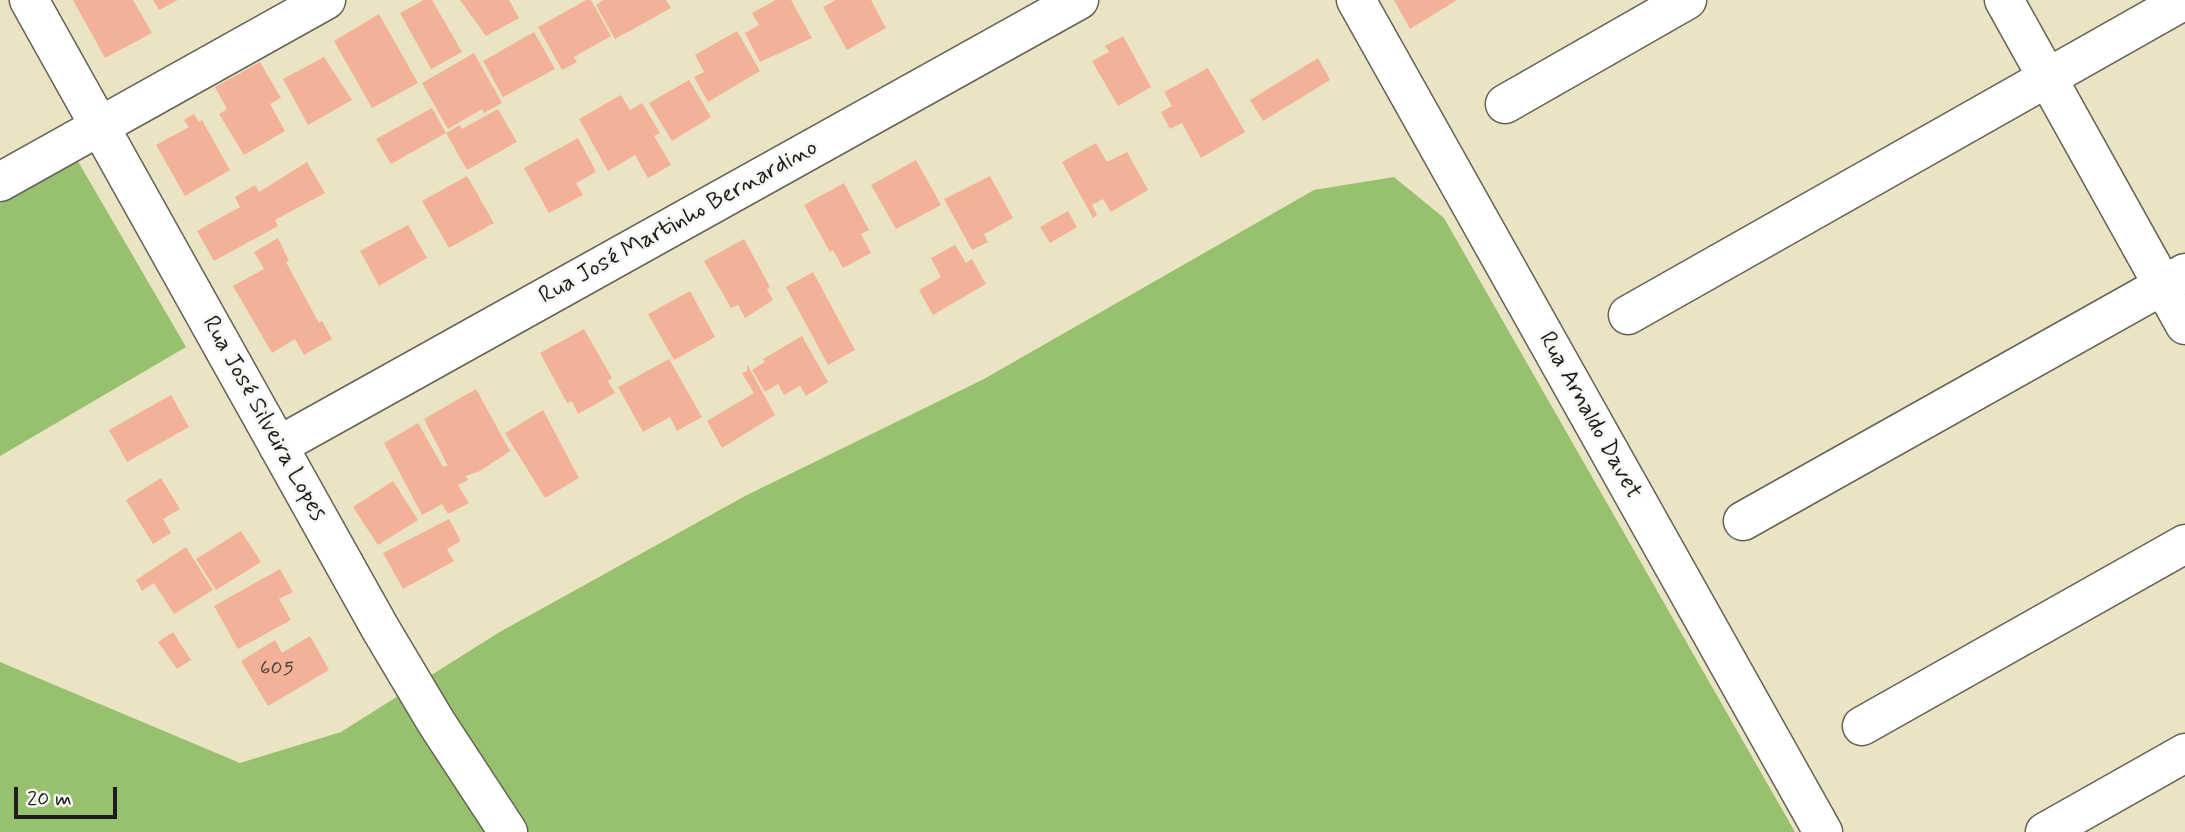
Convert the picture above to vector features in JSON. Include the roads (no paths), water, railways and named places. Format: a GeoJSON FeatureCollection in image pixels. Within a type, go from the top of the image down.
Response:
{"type":"FeatureCollection","features":[{"type":"Feature","properties":{"kind":"street","name":"Rua José Silveira Lopes"},"geometry":{"type":"LineString","coordinates":[[29,0],[380,628],[436,722],[509,832]]}},
{"type":"Feature","properties":{"kind":"street"},"geometry":{"type":"LineString","coordinates":[[0,182],[327,0]]}},
{"type":"Feature","properties":{"kind":"street","name":"Rua José Martinho Bernardino"},"geometry":{"type":"LineString","coordinates":[[278,446],[1079,0]]}},
{"type":"Feature","properties":{"kind":"street","name":"Rua Arnaldo Davet"},"geometry":{"type":"LineString","coordinates":[[1356,0],[1823,832]]}},
{"type":"Feature","properties":{"kind":"street"},"geometry":{"type":"LineString","coordinates":[[1505,104],[1687,0]]}},
{"type":"Feature","properties":{"kind":"street"},"geometry":{"type":"LineString","coordinates":[[2004,0],[2058,72],[2179,277],[2185,325]]}},
{"type":"Feature","properties":{"kind":"street"},"geometry":{"type":"LineString","coordinates":[[2032,0],[2058,72]]}},
{"type":"Feature","properties":{"kind":"street"},"geometry":{"type":"LineString","coordinates":[[1628,316],[2185,0]]}},
{"type":"Feature","properties":{"kind":"street"},"geometry":{"type":"LineString","coordinates":[[1742,521],[2179,277]]}},
{"type":"Feature","properties":{"kind":"street"},"geometry":{"type":"LineString","coordinates":[[1862,726],[2185,544]]}},
{"type":"Feature","properties":{"kind":"street"},"geometry":{"type":"LineString","coordinates":[[2045,832],[2185,753]]}}]}
